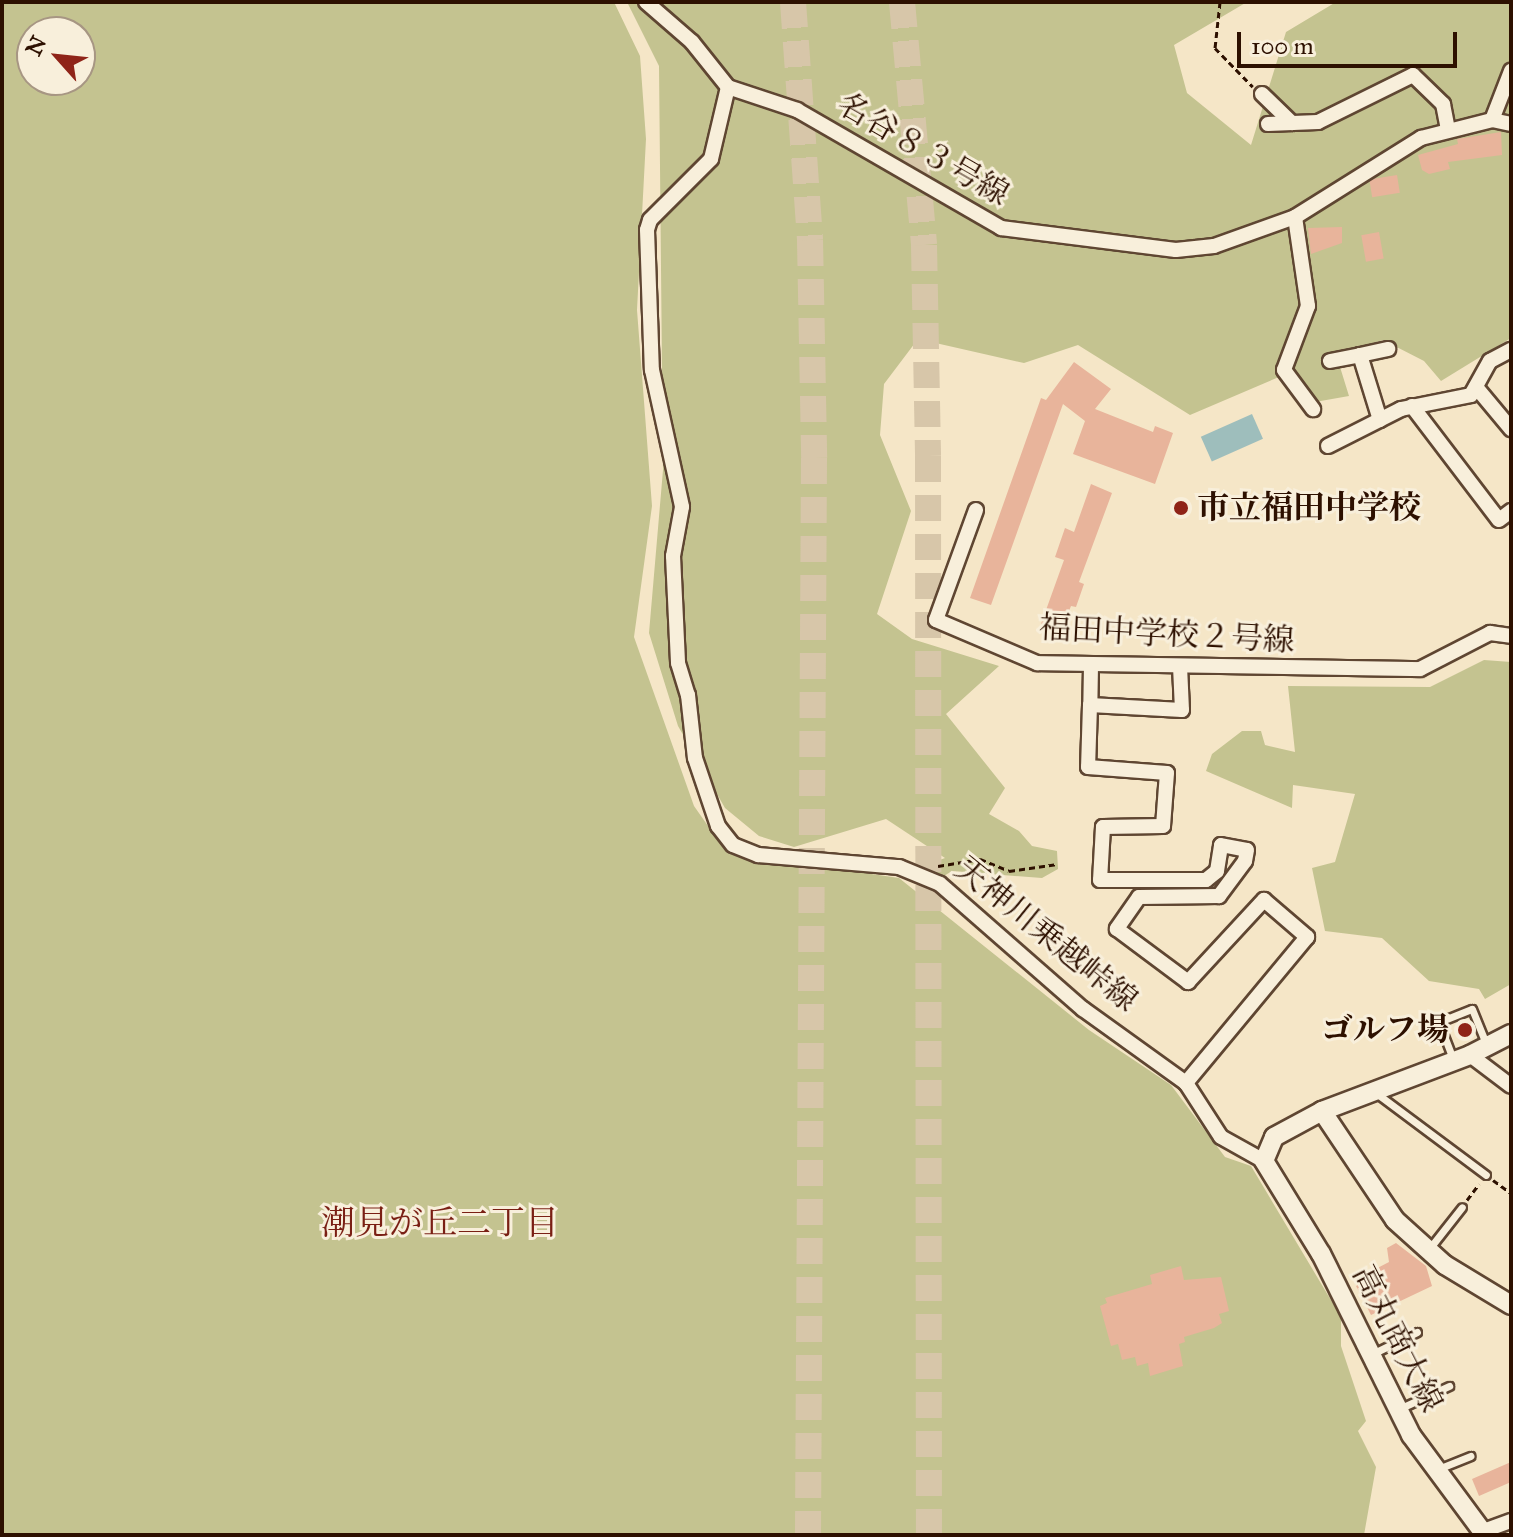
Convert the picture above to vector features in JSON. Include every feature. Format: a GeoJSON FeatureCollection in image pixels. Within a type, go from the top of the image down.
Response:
{"type":"FeatureCollection","features":[{"type":"Feature","properties":{"kind":"street"},"geometry":{"type":"LineString","coordinates":[[646,2],[692,42],[728,87]]}},
{"type":"Feature","properties":{"kind":"street"},"geometry":{"type":"LineString","coordinates":[[1511,71],[1492,120],[1511,124]]}},
{"type":"Feature","properties":{"kind":"street"},"geometry":{"type":"LineString","coordinates":[[1268,124],[1318,122],[1413,75],[1443,104],[1448,130]]}},
{"type":"Feature","properties":{"kind":"street","name":"名谷８３号線"},"geometry":{"type":"LineString","coordinates":[[728,87],[797,110],[961,208],[1026,235],[1176,250],[1214,246],[1295,217],[1421,138],[1492,120]]}},
{"type":"Feature","properties":{"kind":"street","name":"天神川乗越峠線"},"geometry":{"type":"LineString","coordinates":[[728,87],[711,159],[650,220],[647,230],[652,370],[680,482],[682,507],[673,556],[675,631],[695,758],[718,826],[740,850],[775,858],[919,872],[940,884],[1083,1009],[1186,1083],[1212,1129],[1236,1148],[1264,1161]]}},
{"type":"Feature","properties":{"kind":"street"},"geometry":{"type":"LineString","coordinates":[[1262,94],[1292,123]]}},
{"type":"Feature","properties":{"kind":"street"},"geometry":{"type":"LineString","coordinates":[[1295,217],[1308,306],[1284,370],[1313,409]]}},
{"type":"Feature","properties":{"kind":"street"},"geometry":{"type":"LineString","coordinates":[[1330,361],[1388,349]]}},
{"type":"Feature","properties":{"kind":"street"},"geometry":{"type":"LineString","coordinates":[[1328,446],[1412,406],[1459,400],[1476,387],[1490,361],[1511,350]]}},
{"type":"Feature","properties":{"kind":"street"},"geometry":{"type":"LineString","coordinates":[[1360,355],[1380,420]]}},
{"type":"Feature","properties":{"kind":"street"},"geometry":{"type":"LineString","coordinates":[[1476,387],[1511,429]]}},
{"type":"Feature","properties":{"kind":"street"},"geometry":{"type":"LineString","coordinates":[[1412,406],[1499,520],[1511,511]]}},
{"type":"Feature","properties":{"kind":"street","name":"福田中学校２号線"},"geometry":{"type":"LineString","coordinates":[[976,510],[936,620],[1037,663],[1420,669],[1490,633],[1511,636]]}},
{"type":"Feature","properties":{"kind":"street"},"geometry":{"type":"LineString","coordinates":[[1091,666],[1088,767],[1167,773],[1163,826],[1103,827],[1100,880],[1206,880],[1217,871],[1221,845],[1247,850],[1245,861],[1219,896],[1139,897],[1117,929],[1188,982],[1264,900],[1307,937],[1186,1083]]}},
{"type":"Feature","properties":{"kind":"street"},"geometry":{"type":"LineString","coordinates":[[1090,705],[1182,710],[1180,666]]}},
{"type":"Feature","properties":{"kind":"street"},"geometry":{"type":"LineString","coordinates":[[1264,1161],[1274,1137],[1322,1111],[1462,1058],[1511,1034]]}},
{"type":"Feature","properties":{"kind":"street"},"geometry":{"type":"LineString","coordinates":[[1462,1058],[1511,1086]]}},
{"type":"Feature","properties":{"kind":"street"},"geometry":{"type":"LineString","coordinates":[[1322,1111],[1395,1220],[1427,1251],[1509,1309]]}},
{"type":"Feature","properties":{"kind":"street","name":"高丸商大線"},"geometry":{"type":"LineString","coordinates":[[1264,1161],[1372,1354],[1411,1435],[1489,1533]]}},
{"type":"Feature","properties":{"kind":"street"},"geometry":{"type":"LineString","coordinates":[[1489,1533],[1511,1521]]}},
{"type":"Feature","properties":{"kind":"lane"},"geometry":{"type":"LineString","coordinates":[[1462,1058],[1439,1022],[1472,1009],[1487,1047]]}},
{"type":"Feature","properties":{"kind":"lane"},"geometry":{"type":"LineString","coordinates":[[1374,1091],[1486,1175]]}},
{"type":"Feature","properties":{"kind":"lane"},"geometry":{"type":"LineString","coordinates":[[1427,1251],[1462,1207]]}},
{"type":"Feature","properties":{"kind":"lane"},"geometry":{"type":"LineString","coordinates":[[1372,1354],[1417,1332]]}},
{"type":"Feature","properties":{"kind":"lane"},"geometry":{"type":"LineString","coordinates":[[1399,1409],[1449,1386]]}},
{"type":"Feature","properties":{"kind":"lane"},"geometry":{"type":"LineString","coordinates":[[1438,1469],[1470,1456]]}},
{"type":"Feature","properties":{"kind":"path"},"geometry":{"type":"LineString","coordinates":[[1220,2],[1215,48],[1262,94]]}},
{"type":"Feature","properties":{"kind":"path"},"geometry":{"type":"LineString","coordinates":[[919,872],[962,860],[980,859],[1009,871],[1058,864]]}},
{"type":"Feature","properties":{"kind":"path"},"geometry":{"type":"LineString","coordinates":[[1462,1207],[1486,1175],[1511,1193]]}},
{"type":"Feature","properties":{"kind":"shaded area"},"geometry":{"type":"Polygon","coordinates":[[[2,2],[614,2],[640,56],[646,139],[637,310],[652,506],[634,637],[694,806],[727,853],[899,878],[1089,1030],[1171,1085],[1225,1157],[1251,1166],[1341,1317],[1341,1346],[1366,1421],[1358,1431],[1376,1467],[1364,1535],[2,1535],[2,2]]]}},
{"type":"Feature","properties":{"kind":"shaded area"},"geometry":{"type":"Polygon","coordinates":[[[627,2],[1247,2],[1174,45],[1187,93],[1251,145],[1286,32],[1336,2],[1511,2],[1511,338],[1441,381],[1424,361],[1383,340],[1336,354],[1349,396],[1315,402],[1293,371],[1190,415],[1078,345],[1024,363],[918,339],[884,384],[880,435],[911,511],[877,614],[912,639],[999,666],[946,714],[1005,788],[989,814],[1019,831],[1032,846],[1057,851],[1058,869],[1042,878],[952,871],[939,879],[918,868],[945,858],[886,819],[794,847],[759,836],[725,808],[678,726],[649,633],[663,470],[659,66],[627,2]]]}},
{"type":"Feature","properties":{"kind":"shaded area"},"geometry":{"type":"Polygon","coordinates":[[[1484,660],[1511,662],[1511,984],[1485,999],[1479,989],[1429,981],[1382,938],[1325,931],[1312,868],[1335,862],[1355,794],[1293,785],[1292,808],[1206,771],[1212,754],[1242,731],[1261,731],[1265,745],[1295,752],[1288,686],[1430,687],[1484,660]]]}},
{"type":"Feature","properties":{"kind":"water"},"geometry":{"type":"Polygon","coordinates":[[[1252,414],[1263,439],[1212,461],[1201,437],[1252,414]]]}},
{"type":"Feature","properties":{"kind":"building"},"geometry":{"type":"Polygon","coordinates":[[[1501,132],[1502,155],[1448,162],[1450,169],[1429,174],[1422,170],[1418,155],[1458,144],[1457,139],[1501,132]]]}},
{"type":"Feature","properties":{"kind":"building"},"geometry":{"type":"Polygon","coordinates":[[[1397,175],[1400,193],[1372,197],[1369,179],[1397,175]]]}},
{"type":"Feature","properties":{"kind":"building"},"geometry":{"type":"Polygon","coordinates":[[[1342,227],[1342,243],[1311,254],[1308,228],[1342,227]]]}},
{"type":"Feature","properties":{"kind":"building"},"geometry":{"type":"Polygon","coordinates":[[[1379,232],[1384,259],[1366,262],[1361,235],[1379,232]]]}},
{"type":"Feature","properties":{"kind":"building"},"geometry":{"type":"Polygon","coordinates":[[[1074,362],[1111,389],[1095,409],[1153,432],[1155,426],[1173,433],[1155,484],[1073,454],[1085,421],[1063,404],[991,605],[970,598],[1041,398],[1046,400],[1074,362]]]}},
{"type":"Feature","properties":{"kind":"building"},"geometry":{"type":"Polygon","coordinates":[[[1091,484],[1112,493],[1079,582],[1084,584],[1076,607],[1071,606],[1061,631],[1041,624],[1064,560],[1055,557],[1065,528],[1074,532],[1091,484]]]}},
{"type":"Feature","properties":{"kind":"building"},"geometry":{"type":"Polygon","coordinates":[[[1396,1243],[1426,1266],[1432,1286],[1371,1315],[1356,1286],[1366,1281],[1364,1275],[1389,1262],[1387,1248],[1396,1243]]]}},
{"type":"Feature","properties":{"kind":"building"},"geometry":{"type":"Polygon","coordinates":[[[1181,1266],[1184,1280],[1221,1277],[1229,1311],[1219,1314],[1222,1323],[1214,1328],[1184,1337],[1185,1342],[1179,1344],[1183,1366],[1150,1376],[1148,1363],[1137,1366],[1135,1357],[1122,1360],[1118,1344],[1111,1346],[1100,1306],[1107,1303],[1105,1298],[1152,1284],[1150,1275],[1181,1266]]]}},
{"type":"Feature","properties":{"kind":"building"},"geometry":{"type":"Polygon","coordinates":[[[1511,1462],[1511,1482],[1479,1496],[1472,1479],[1511,1462]]]}},
{"type":"Feature","properties":{"kind":"tunnel"},"geometry":{"type":"LineString","coordinates":[[793,2],[810,240],[814,458],[808,1535]]}},
{"type":"Feature","properties":{"kind":"tunnel"},"geometry":{"type":"LineString","coordinates":[[902,2],[924,245],[928,456],[929,1535]]}},
{"type":"Feature","properties":{"kind":"place","name":"市立福田中学校"},"geometry":{"type":"Point","coordinates":[1181,508]}},
{"type":"Feature","properties":{"kind":"place","name":"ゴルフ場"},"geometry":{"type":"Point","coordinates":[1465,1030]}},
{"type":"Feature","properties":{"kind":"district","name":"潮見が丘二丁目"},"geometry":{"type":"Point","coordinates":[440,1223]}}]}
